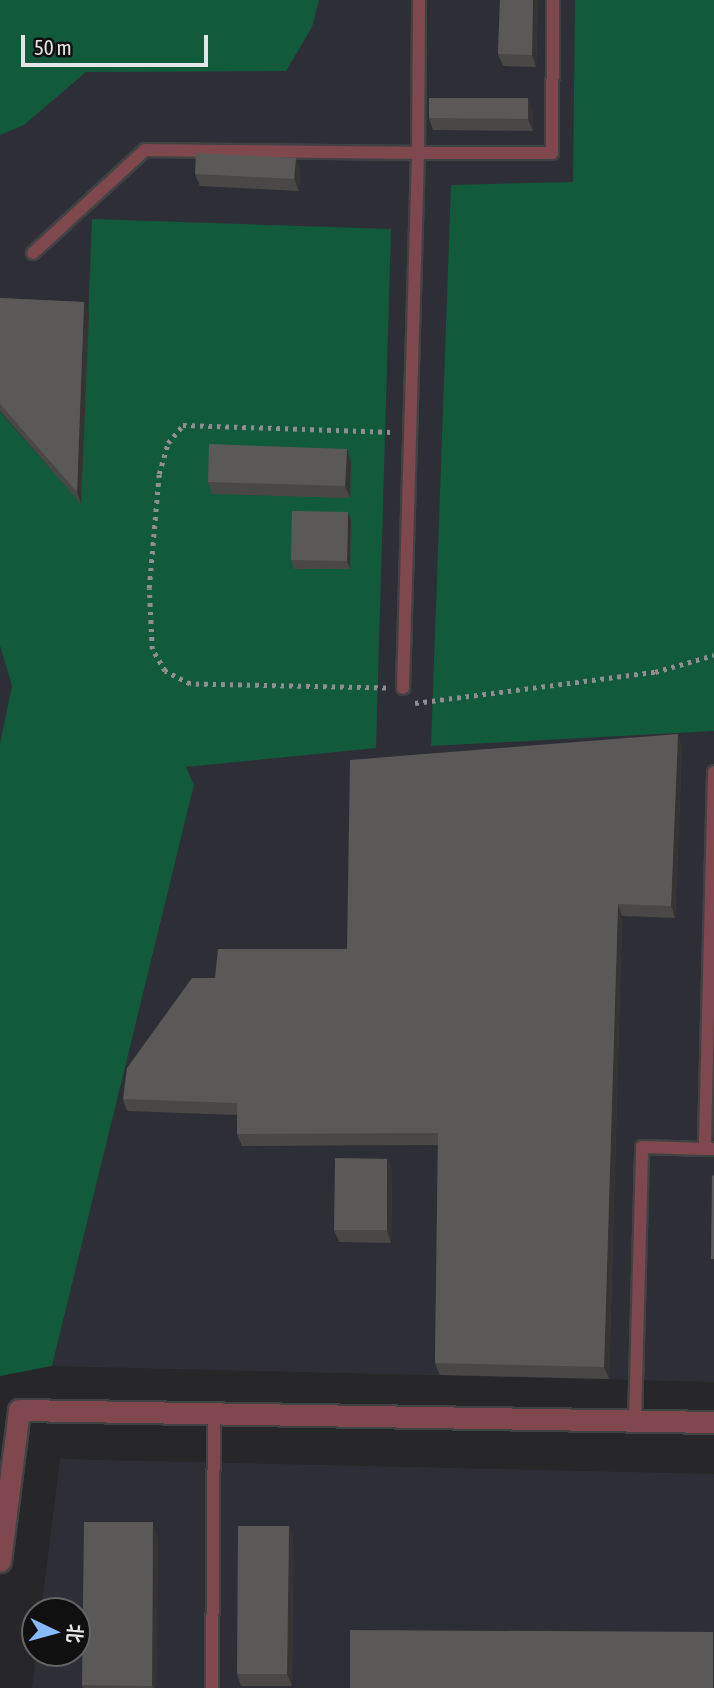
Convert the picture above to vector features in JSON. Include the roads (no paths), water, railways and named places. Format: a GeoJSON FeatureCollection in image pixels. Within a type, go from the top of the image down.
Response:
{"type":"FeatureCollection","features":[{"type":"Feature","properties":{"kind":"street"},"geometry":{"type":"LineString","coordinates":[[0,1561],[19,1410],[714,1422]]}},
{"type":"Feature","properties":{"kind":"lane"},"geometry":{"type":"LineString","coordinates":[[403,688],[418,153],[419,0]]}},
{"type":"Feature","properties":{"kind":"lane"},"geometry":{"type":"LineString","coordinates":[[33,253],[145,150],[552,153],[553,0]]}},
{"type":"Feature","properties":{"kind":"lane"},"geometry":{"type":"LineString","coordinates":[[635,1421],[642,1147],[709,1149],[714,772]]}},
{"type":"Feature","properties":{"kind":"lane"},"geometry":{"type":"LineString","coordinates":[[212,1688],[214,1413]]}}]}
